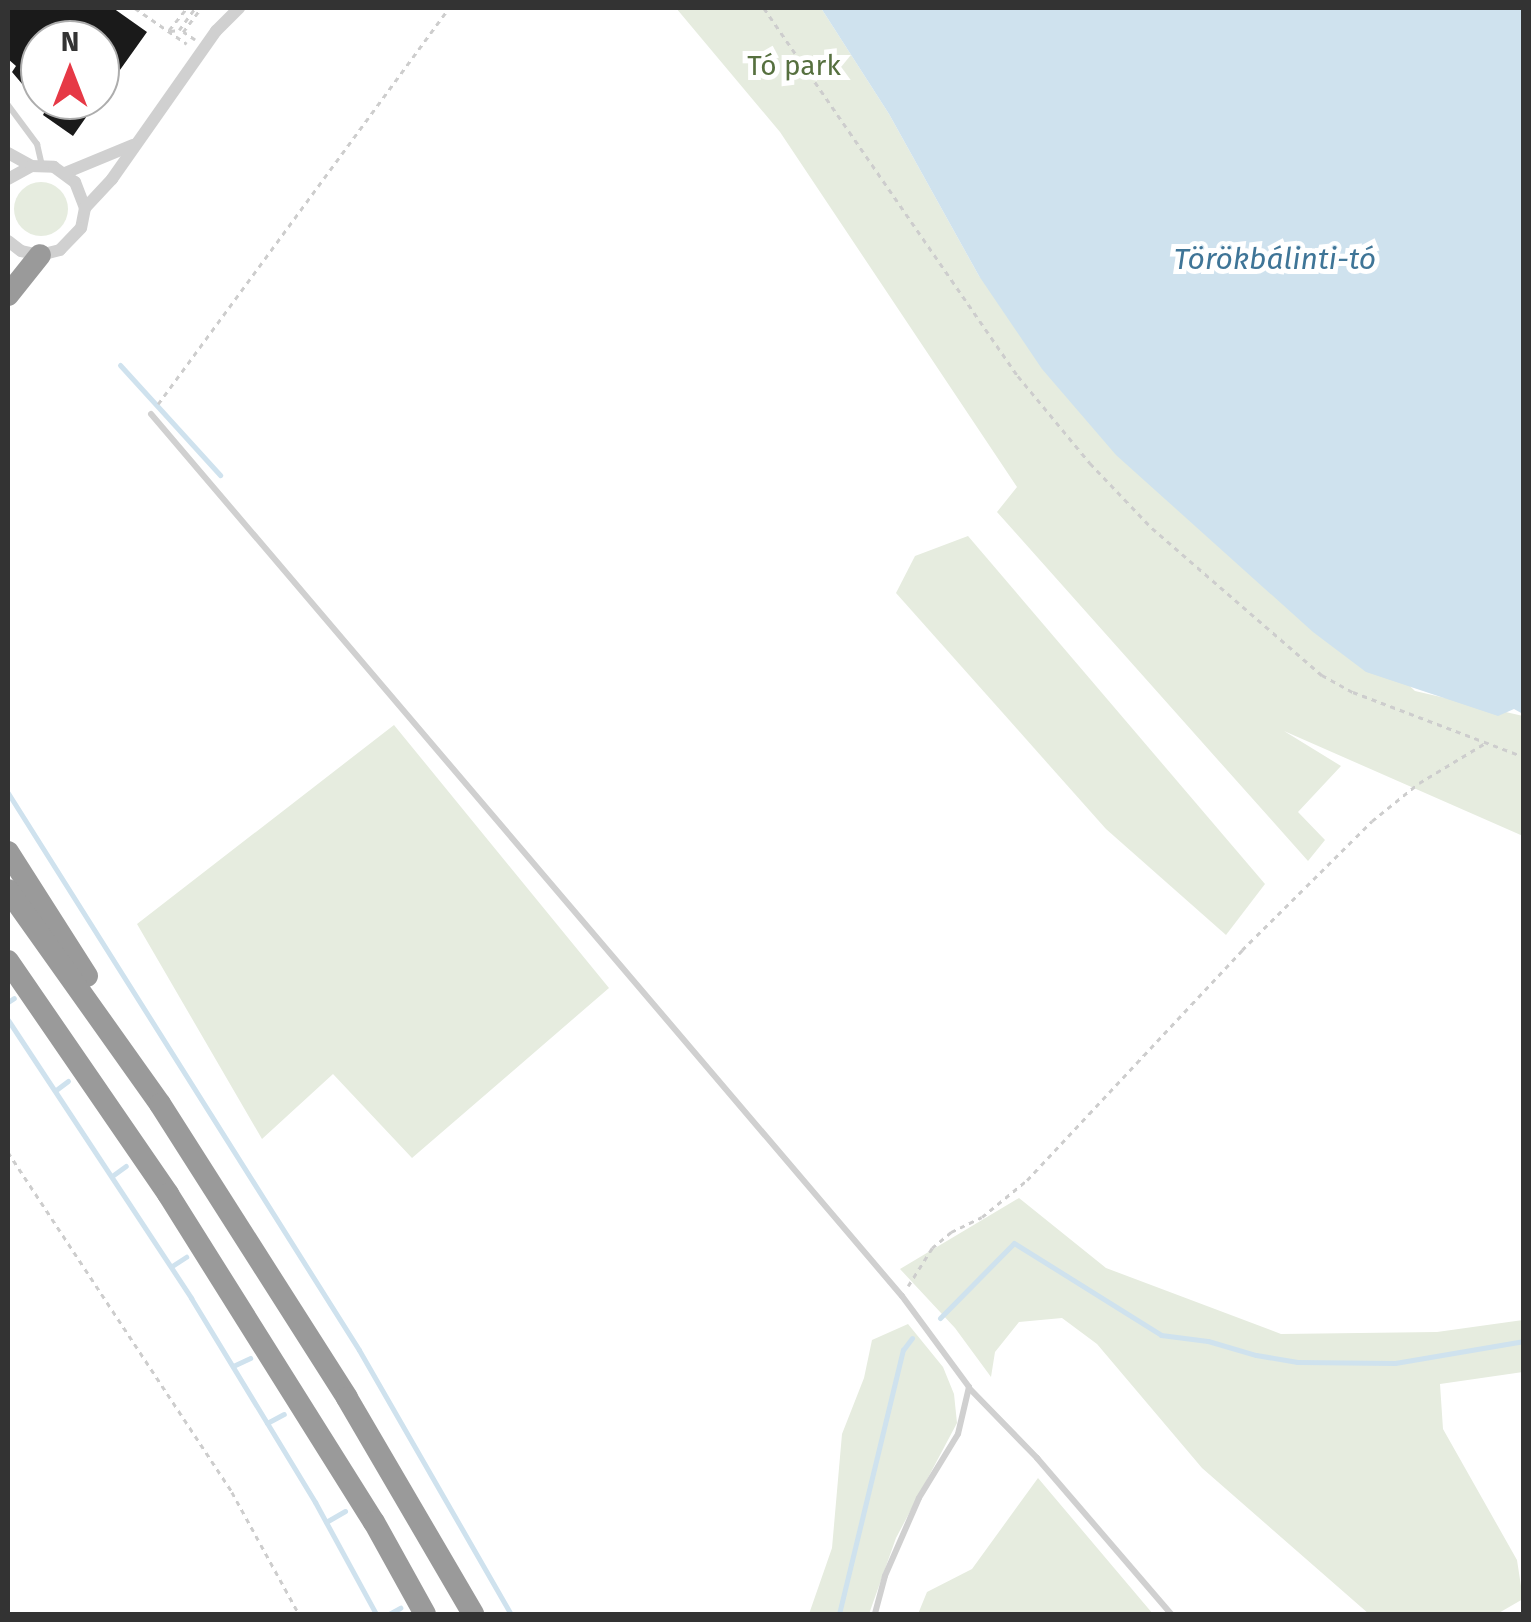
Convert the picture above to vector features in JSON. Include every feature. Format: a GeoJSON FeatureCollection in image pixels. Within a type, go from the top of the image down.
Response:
{"type":"FeatureCollection","features":[{"type":"Feature","properties":{"kind":"highway"},"geometry":{"type":"LineString","coordinates":[[8,295],[40,255]]}},
{"type":"Feature","properties":{"kind":"highway"},"geometry":{"type":"LineString","coordinates":[[8,852],[138,1056],[160,1104]]}},
{"type":"Feature","properties":{"kind":"highway"},"geometry":{"type":"LineString","coordinates":[[8,890],[160,1104],[347,1398],[473,1614]]}},
{"type":"Feature","properties":{"kind":"highway"},"geometry":{"type":"LineString","coordinates":[[8,961],[168,1194],[334,1457],[424,1614]]}},
{"type":"Feature","properties":{"kind":"street"},"geometry":{"type":"LineString","coordinates":[[8,241],[21,251],[40,255],[60,250],[76,237],[85,208],[112,179],[202,49],[239,8]]}},
{"type":"Feature","properties":{"kind":"street"},"geometry":{"type":"LineString","coordinates":[[65,172],[135,144]]}},
{"type":"Feature","properties":{"kind":"street"},"geometry":{"type":"LineString","coordinates":[[8,153],[65,172],[76,182],[85,208]]}},
{"type":"Feature","properties":{"kind":"street"},"geometry":{"type":"LineString","coordinates":[[8,179],[36,165]]}},
{"type":"Feature","properties":{"kind":"lane"},"geometry":{"type":"LineString","coordinates":[[8,106],[38,144],[36,165]]}},
{"type":"Feature","properties":{"kind":"lane"},"geometry":{"type":"LineString","coordinates":[[152,414],[902,1296],[968,1387],[1036,1458],[1170,1614]]}},
{"type":"Feature","properties":{"kind":"lane"},"geometry":{"type":"LineString","coordinates":[[876,1614],[885,1576],[919,1498],[958,1434],[968,1387]]}},
{"type":"Feature","properties":{"kind":"path"},"geometry":{"type":"LineString","coordinates":[[135,8],[202,49]]}},
{"type":"Feature","properties":{"kind":"path"},"geometry":{"type":"LineString","coordinates":[[168,31],[186,8]]}},
{"type":"Feature","properties":{"kind":"path"},"geometry":{"type":"LineString","coordinates":[[168,31],[179,30],[195,8]]}},
{"type":"Feature","properties":{"kind":"path"},"geometry":{"type":"LineString","coordinates":[[201,8],[183,32],[202,49]]}},
{"type":"Feature","properties":{"kind":"path"},"geometry":{"type":"LineString","coordinates":[[160,402],[449,8]]}},
{"type":"Feature","properties":{"kind":"path"},"geometry":{"type":"LineString","coordinates":[[764,8],[1018,376],[1125,501],[1188,562],[1322,674],[1353,692],[1524,757]]}},
{"type":"Feature","properties":{"kind":"path"},"geometry":{"type":"LineString","coordinates":[[902,1296],[932,1248],[1005,1200],[1027,1180],[1268,924],[1372,821],[1407,797],[1419,783],[1487,742]]}},
{"type":"Feature","properties":{"kind":"path"},"geometry":{"type":"LineString","coordinates":[[8,1152],[232,1492],[299,1614]]}},
{"type":"Feature","properties":{"kind":"green space","name":"Tó park"},"geometry":{"type":"Polygon","coordinates":[[[676,8],[821,8],[889,114],[979,276],[1415,691],[1523,716],[1523,836],[1284,731],[1341,766],[1298,812],[1325,840],[1308,861],[997,512],[1017,487],[780,132],[676,8]]]}},
{"type":"Feature","properties":{"kind":"green space"},"geometry":{"type":"Polygon","coordinates":[[[41,182],[60,190],[68,209],[60,228],[41,236],[22,228],[14,209],[22,190],[41,182]]]}},
{"type":"Feature","properties":{"kind":"green space"},"geometry":{"type":"Polygon","coordinates":[[[968,536],[1265,884],[1226,935],[1106,829],[896,593],[915,556],[968,536]]]}},
{"type":"Feature","properties":{"kind":"green space"},"geometry":{"type":"Polygon","coordinates":[[[394,725],[609,988],[412,1158],[333,1074],[262,1139],[137,924],[394,725]]]}},
{"type":"Feature","properties":{"kind":"green space"},"geometry":{"type":"Polygon","coordinates":[[[1019,1198],[1106,1268],[1281,1334],[1437,1332],[1523,1320],[1523,1372],[1440,1384],[1443,1429],[1517,1560],[1523,1599],[1497,1614],[1369,1614],[1202,1468],[1097,1344],[1062,1318],[1019,1322],[995,1352],[991,1377],[955,1328],[900,1269],[1019,1198]]]}},
{"type":"Feature","properties":{"kind":"green space"},"geometry":{"type":"Polygon","coordinates":[[[908,1324],[943,1367],[954,1394],[957,1423],[896,1538],[869,1614],[809,1614],[832,1548],[842,1434],[864,1378],[872,1340],[908,1324]]]}},
{"type":"Feature","properties":{"kind":"green space"},"geometry":{"type":"Polygon","coordinates":[[[1038,1478],[1153,1614],[918,1614],[927,1592],[972,1569],[1038,1478]]]}},
{"type":"Feature","properties":{"kind":"water","name":"Törökbálinti-tó"},"geometry":{"type":"Polygon","coordinates":[[[821,8],[1523,8],[1523,714],[1514,709],[1498,716],[1366,672],[1313,632],[1116,455],[1042,369],[979,276],[889,114],[821,8]]]}},
{"type":"Feature","properties":{"kind":"building"},"geometry":{"type":"Polygon","coordinates":[[[8,8],[113,8],[147,32],[120,70],[120,20],[20,20],[20,81],[12,72],[16,66],[8,59],[8,8]]]}},
{"type":"Feature","properties":{"kind":"building"},"geometry":{"type":"Polygon","coordinates":[[[50,120],[84,120],[73,136],[50,120]]]}},
{"type":"Feature","properties":{"kind":"waterway"},"geometry":{"type":"LineString","coordinates":[[120,365],[220,475]]}},
{"type":"Feature","properties":{"kind":"waterway"},"geometry":{"type":"LineString","coordinates":[[8,793],[359,1350],[511,1614]]}},
{"type":"Feature","properties":{"kind":"waterway"},"geometry":{"type":"LineString","coordinates":[[8,1002],[14,998]]}},
{"type":"Feature","properties":{"kind":"waterway"},"geometry":{"type":"LineString","coordinates":[[8,1020],[191,1298],[315,1502],[376,1614]]}},
{"type":"Feature","properties":{"kind":"waterway"},"geometry":{"type":"LineString","coordinates":[[56,1090],[68,1081]]}},
{"type":"Feature","properties":{"kind":"waterway"},"geometry":{"type":"LineString","coordinates":[[112,1176],[126,1166]]}},
{"type":"Feature","properties":{"kind":"waterway"},"geometry":{"type":"LineString","coordinates":[[940,1318],[1014,1243],[1161,1335],[1208,1341],[1256,1355],[1297,1362],[1395,1363],[1524,1341]]}},
{"type":"Feature","properties":{"kind":"waterway"},"geometry":{"type":"LineString","coordinates":[[172,1266],[186,1257]]}},
{"type":"Feature","properties":{"kind":"waterway"},"geometry":{"type":"LineString","coordinates":[[839,1614],[903,1350],[912,1338]]}},
{"type":"Feature","properties":{"kind":"waterway"},"geometry":{"type":"LineString","coordinates":[[233,1366],[250,1358]]}},
{"type":"Feature","properties":{"kind":"waterway"},"geometry":{"type":"LineString","coordinates":[[267,1423],[284,1414]]}},
{"type":"Feature","properties":{"kind":"waterway"},"geometry":{"type":"LineString","coordinates":[[326,1522],[345,1511]]}},
{"type":"Feature","properties":{"kind":"waterway"},"geometry":{"type":"LineString","coordinates":[[389,1614],[400,1608]]}}]}
